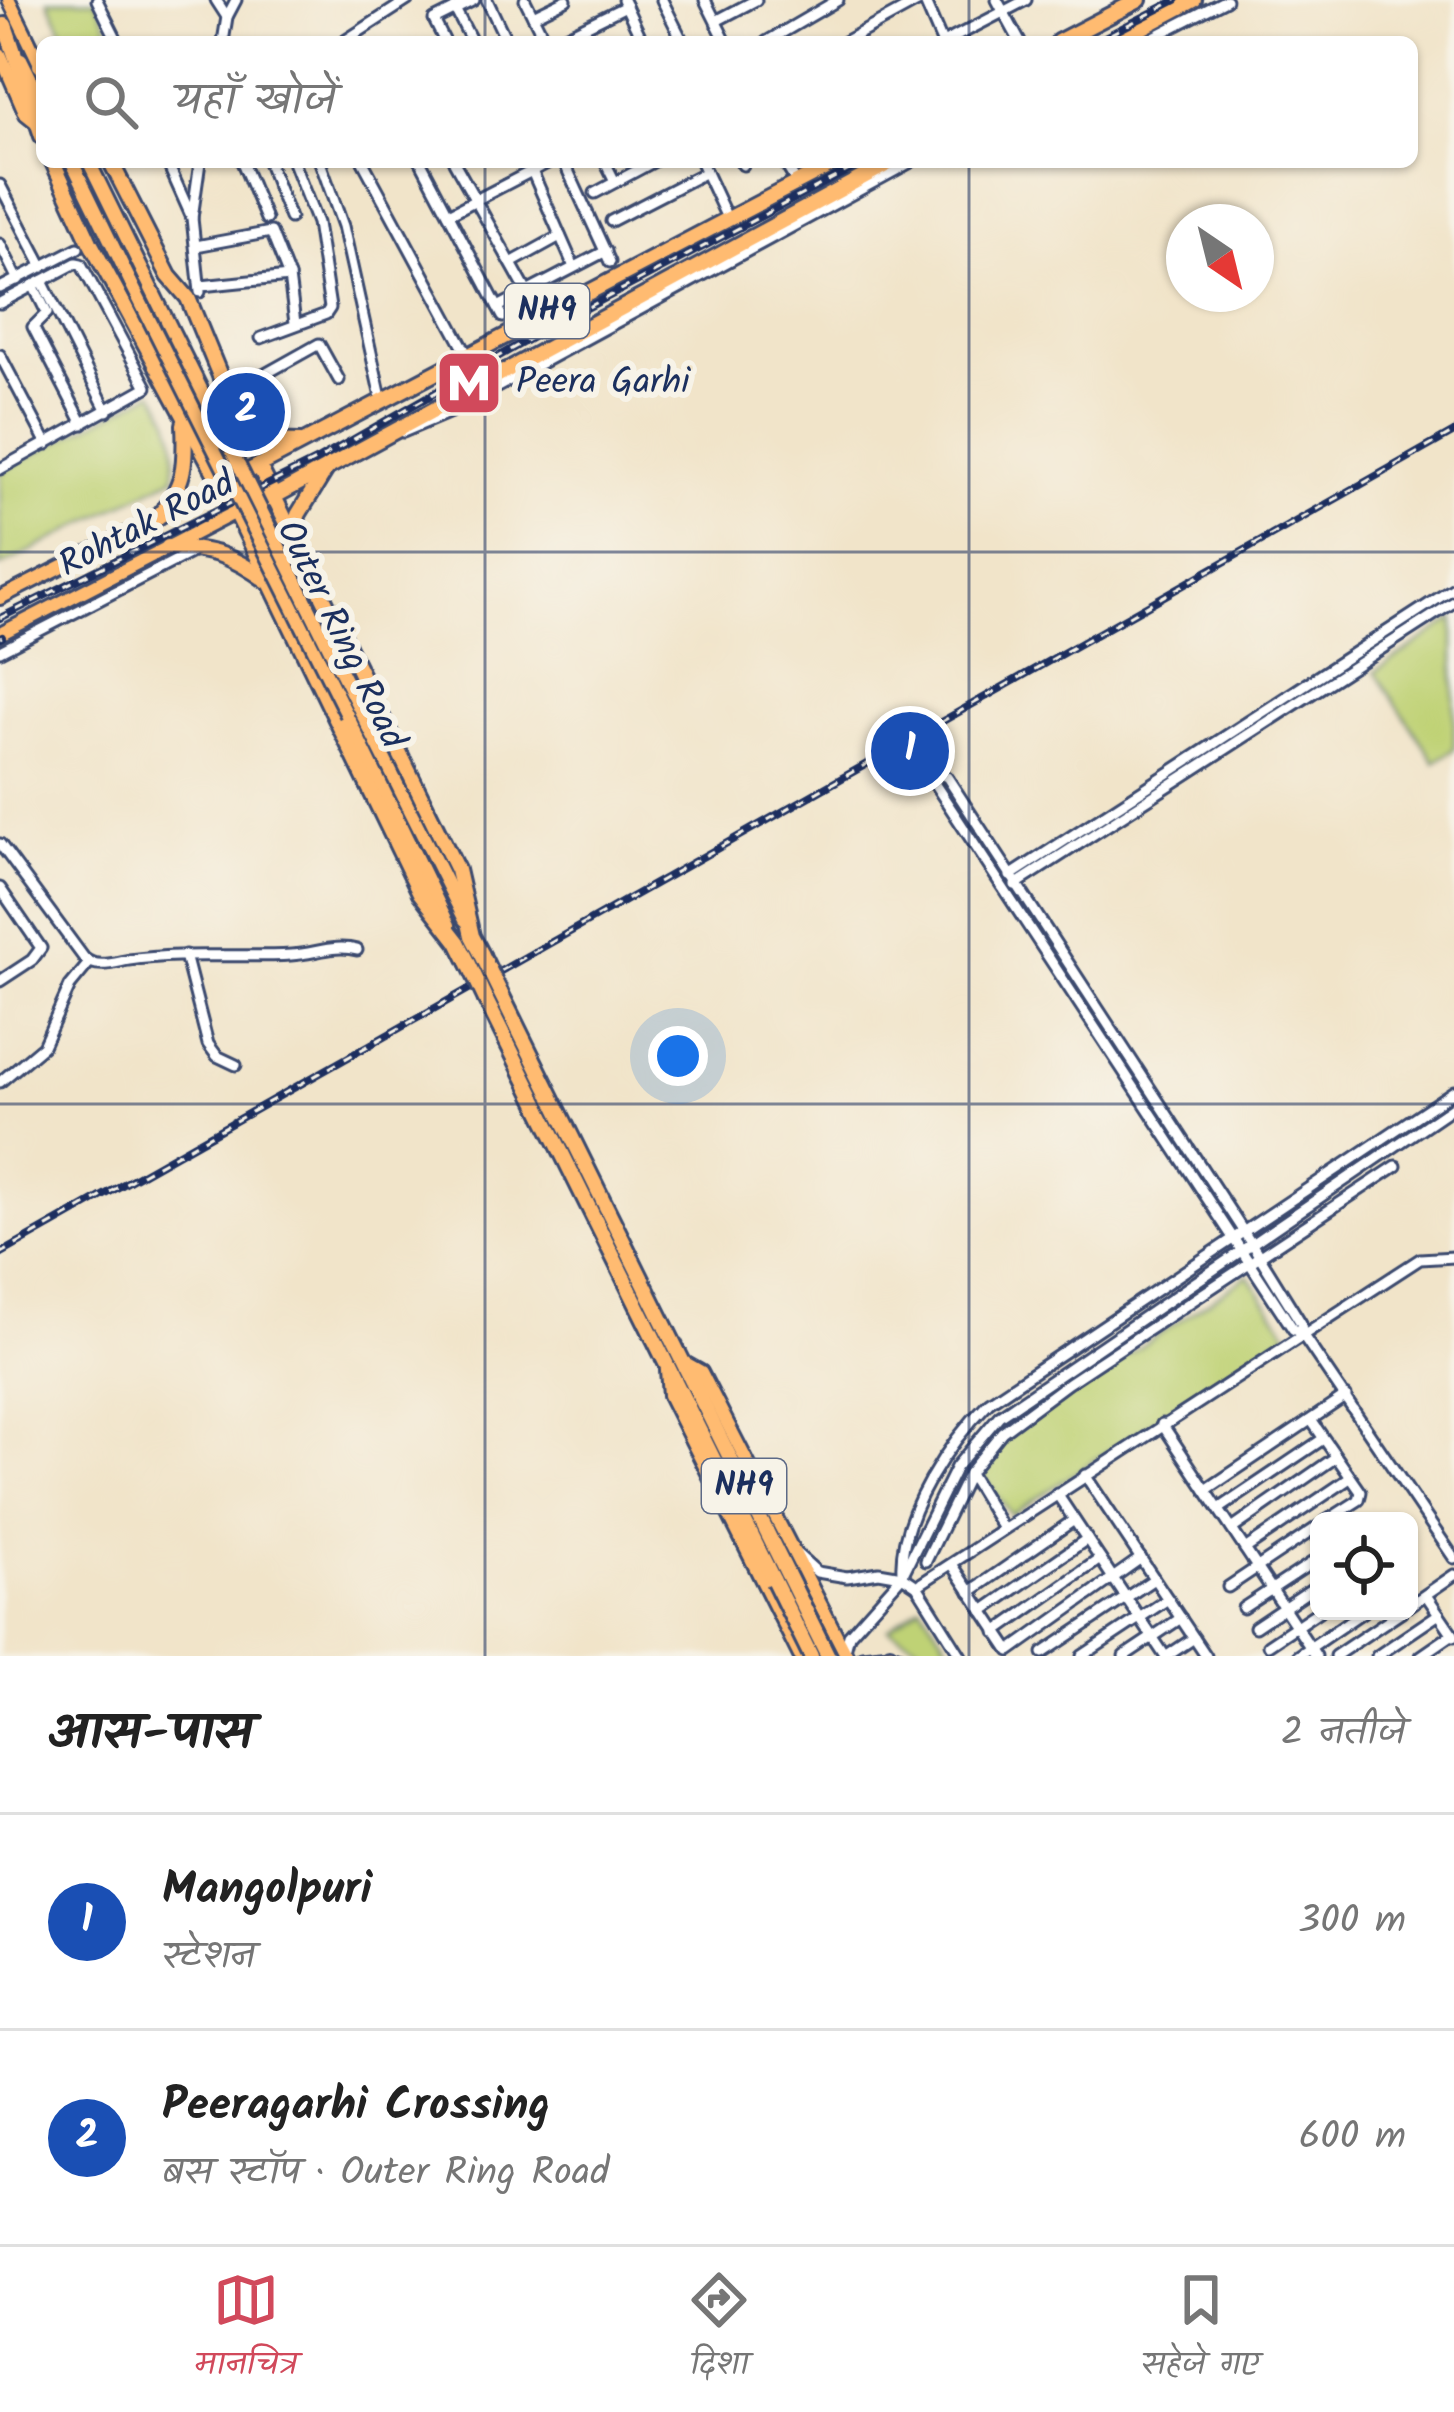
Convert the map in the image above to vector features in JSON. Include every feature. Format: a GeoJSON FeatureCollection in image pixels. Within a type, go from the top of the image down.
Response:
{"type":"FeatureCollection","features":[{"type":"Feature","properties":{"kind":"highway"},"geometry":{"type":"LineString","coordinates":[[1070,36],[1139,0]]}},
{"type":"Feature","properties":{"kind":"highway"},"geometry":{"type":"LineString","coordinates":[[1126,36],[1195,0]]}},
{"type":"Feature","properties":{"kind":"highway"},"geometry":{"type":"LineString","coordinates":[[2,20],[36,120]]}},
{"type":"Feature","properties":{"kind":"highway","name":"Outer Ring Road"},"geometry":{"type":"LineString","coordinates":[[56,168],[90,242],[222,484],[420,893],[465,939],[475,958],[666,1364],[693,1401]]}},
{"type":"Feature","properties":{"kind":"highway"},"geometry":{"type":"LineString","coordinates":[[114,168],[170,276],[188,298],[241,427],[264,441],[305,442]]}},
{"type":"Feature","properties":{"kind":"highway","name":"Rohtak Road"},"geometry":{"type":"LineString","coordinates":[[222,484],[826,168]]}},
{"type":"Feature","properties":{"kind":"highway","name":"Rohtak Road"},"geometry":{"type":"LineString","coordinates":[[236,512],[275,496],[880,168]]}},
{"type":"Feature","properties":{"kind":"highway"},"geometry":{"type":"LineString","coordinates":[[157,518],[181,489],[184,415]]}},
{"type":"Feature","properties":{"kind":"highway","name":"Outer Ring Road"},"geometry":{"type":"LineString","coordinates":[[259,466],[458,870],[465,939]]}},
{"type":"Feature","properties":{"kind":"highway"},"geometry":{"type":"LineString","coordinates":[[296,540],[298,515],[328,466]]}},
{"type":"Feature","properties":{"kind":"highway"},"geometry":{"type":"LineString","coordinates":[[169,547],[235,557],[271,584]]}},
{"type":"Feature","properties":{"kind":"highway"},"geometry":{"type":"LineString","coordinates":[[280,602],[317,584]]}},
{"type":"Feature","properties":{"kind":"highway","name":"Outer Ring Road"},"geometry":{"type":"LineString","coordinates":[[493,996],[685,1363]]}},
{"type":"Feature","properties":{"kind":"highway","name":"NH9"},"geometry":{"type":"LineString","coordinates":[[685,1363],[693,1401],[788,1575],[845,1655]]}},
{"type":"Feature","properties":{"kind":"highway"},"geometry":{"type":"LineString","coordinates":[[693,1401],[811,1656]]}},
{"type":"Feature","properties":{"kind":"main road"},"geometry":{"type":"LineString","coordinates":[[9,0],[36,57]]}},
{"type":"Feature","properties":{"kind":"main road"},"geometry":{"type":"LineString","coordinates":[[2,20],[36,88]]}},
{"type":"Feature","properties":{"kind":"main road"},"geometry":{"type":"LineString","coordinates":[[0,54],[26,114],[36,126]]}},
{"type":"Feature","properties":{"kind":"main road","name":"Outer Ring Road"},"geometry":{"type":"LineString","coordinates":[[75,168],[354,714]]}},
{"type":"Feature","properties":{"kind":"main road","name":"Outer Ring Road"},"geometry":{"type":"LineString","coordinates":[[92,168],[465,939]]}},
{"type":"Feature","properties":{"kind":"main road","name":"Rohtak Road"},"geometry":{"type":"LineString","coordinates":[[0,598],[222,484]]}},
{"type":"Feature","properties":{"kind":"main road","name":"Rohtak Road"},"geometry":{"type":"LineString","coordinates":[[0,634],[31,626],[236,512]]}},
{"type":"Feature","properties":{"kind":"main road","name":"Outer Ring Road"},"geometry":{"type":"LineString","coordinates":[[685,1363],[701,1372],[845,1655]]}},
{"type":"Feature","properties":{"kind":"main road"},"geometry":{"type":"LineString","coordinates":[[666,1364],[669,1395],[800,1656]]}},
{"type":"Feature","properties":{"kind":"main road"},"geometry":{"type":"LineString","coordinates":[[766,1588],[784,1595],[798,1590],[797,1554]]}},
{"type":"Feature","properties":{"kind":"main road"},"geometry":{"type":"LineString","coordinates":[[787,1656],[790,1636]]}},
{"type":"Feature","properties":{"kind":"street"},"geometry":{"type":"LineString","coordinates":[[97,0],[115,36]]}},
{"type":"Feature","properties":{"kind":"street"},"geometry":{"type":"LineString","coordinates":[[216,0],[227,16]]}},
{"type":"Feature","properties":{"kind":"street"},"geometry":{"type":"LineString","coordinates":[[224,36],[236,0]]}},
{"type":"Feature","properties":{"kind":"street"},"geometry":{"type":"LineString","coordinates":[[353,36],[407,0]]}},
{"type":"Feature","properties":{"kind":"street"},"geometry":{"type":"LineString","coordinates":[[442,36],[434,20],[473,0]]}},
{"type":"Feature","properties":{"kind":"street"},"geometry":{"type":"LineString","coordinates":[[487,0],[504,36]]}},
{"type":"Feature","properties":{"kind":"street"},"geometry":{"type":"LineString","coordinates":[[526,0],[546,36]]}},
{"type":"Feature","properties":{"kind":"street"},"geometry":{"type":"LineString","coordinates":[[533,16],[566,0]]}},
{"type":"Feature","properties":{"kind":"street"},"geometry":{"type":"LineString","coordinates":[[662,0],[680,36]]}},
{"type":"Feature","properties":{"kind":"street"},"geometry":{"type":"LineString","coordinates":[[705,0],[723,36]]}},
{"type":"Feature","properties":{"kind":"street"},"geometry":{"type":"LineString","coordinates":[[716,21],[756,0]]}},
{"type":"Feature","properties":{"kind":"street"},"geometry":{"type":"LineString","coordinates":[[776,36],[838,0]]}},
{"type":"Feature","properties":{"kind":"street"},"geometry":{"type":"LineString","coordinates":[[855,36],[922,0],[940,36]]}},
{"type":"Feature","properties":{"kind":"street"},"geometry":{"type":"LineString","coordinates":[[997,0],[1017,36]]}},
{"type":"Feature","properties":{"kind":"street"},"geometry":{"type":"LineString","coordinates":[[955,36],[1026,0]]}},
{"type":"Feature","properties":{"kind":"street"},"geometry":{"type":"LineString","coordinates":[[1156,36],[1226,0]]}},
{"type":"Feature","properties":{"kind":"street"},"geometry":{"type":"LineString","coordinates":[[561,36],[624,3],[640,36]]}},
{"type":"Feature","properties":{"kind":"street"},"geometry":{"type":"LineString","coordinates":[[455,9],[469,36]]}},
{"type":"Feature","properties":{"kind":"street"},"geometry":{"type":"LineString","coordinates":[[170,168],[192,218],[200,289],[289,277]]}},
{"type":"Feature","properties":{"kind":"street"},"geometry":{"type":"LineString","coordinates":[[192,218],[199,168]]}},
{"type":"Feature","properties":{"kind":"street"},"geometry":{"type":"LineString","coordinates":[[244,168],[266,220]]}},
{"type":"Feature","properties":{"kind":"street"},"geometry":{"type":"LineString","coordinates":[[270,168],[290,218]]}},
{"type":"Feature","properties":{"kind":"street"},"geometry":{"type":"LineString","coordinates":[[261,338],[326,314],[330,308],[317,223],[295,168]]}},
{"type":"Feature","properties":{"kind":"street"},"geometry":{"type":"LineString","coordinates":[[322,168],[343,226],[382,402]]}},
{"type":"Feature","properties":{"kind":"street"},"geometry":{"type":"LineString","coordinates":[[366,168],[466,354]]}},
{"type":"Feature","properties":{"kind":"street"},"geometry":{"type":"LineString","coordinates":[[425,168],[501,312],[574,267],[608,256],[567,168]]}},
{"type":"Feature","properties":{"kind":"street"},"geometry":{"type":"LineString","coordinates":[[455,168],[527,292]]}},
{"type":"Feature","properties":{"kind":"street"},"geometry":{"type":"LineString","coordinates":[[449,214],[527,168]]}},
{"type":"Feature","properties":{"kind":"street"},"geometry":{"type":"LineString","coordinates":[[531,168],[574,267]]}},
{"type":"Feature","properties":{"kind":"street"},"geometry":{"type":"LineString","coordinates":[[608,168],[615,182]]}},
{"type":"Feature","properties":{"kind":"street"},"geometry":{"type":"LineString","coordinates":[[595,193],[642,168]]}},
{"type":"Feature","properties":{"kind":"street"},"geometry":{"type":"LineString","coordinates":[[611,221],[701,168]]}},
{"type":"Feature","properties":{"kind":"street"},"geometry":{"type":"LineString","coordinates":[[703,168],[728,220]]}},
{"type":"Feature","properties":{"kind":"street"},"geometry":{"type":"LineString","coordinates":[[788,168],[798,184]]}},
{"type":"Feature","properties":{"kind":"street"},"geometry":{"type":"LineString","coordinates":[[388,435],[442,417],[900,168]]}},
{"type":"Feature","properties":{"kind":"street"},"geometry":{"type":"LineString","coordinates":[[0,185],[43,267]]}},
{"type":"Feature","properties":{"kind":"street"},"geometry":{"type":"LineString","coordinates":[[196,246],[271,232],[289,277],[295,323]]}},
{"type":"Feature","properties":{"kind":"street"},"geometry":{"type":"LineString","coordinates":[[511,263],[560,236]]}},
{"type":"Feature","properties":{"kind":"street"},"geometry":{"type":"LineString","coordinates":[[0,244],[17,280]]}},
{"type":"Feature","properties":{"kind":"street"},"geometry":{"type":"LineString","coordinates":[[0,288],[78,248]]}},
{"type":"Feature","properties":{"kind":"street"},"geometry":{"type":"LineString","coordinates":[[0,303],[81,264],[146,385],[146,391],[0,470]]}},
{"type":"Feature","properties":{"kind":"street"},"geometry":{"type":"LineString","coordinates":[[38,283],[107,411]]}},
{"type":"Feature","properties":{"kind":"street"},"geometry":{"type":"LineString","coordinates":[[38,283],[47,314],[33,327],[83,424]]}},
{"type":"Feature","properties":{"kind":"street"},"geometry":{"type":"LineString","coordinates":[[227,395],[319,344],[339,380]]}},
{"type":"Feature","properties":{"kind":"street"},"geometry":{"type":"LineString","coordinates":[[0,355],[47,444]]}},
{"type":"Feature","properties":{"kind":"street"},"geometry":{"type":"LineString","coordinates":[[0,651],[31,626],[199,548]]}},
{"type":"Feature","properties":{"kind":"street"},"geometry":{"type":"LineString","coordinates":[[1009,883],[1454,588]]}},
{"type":"Feature","properties":{"kind":"street"},"geometry":{"type":"LineString","coordinates":[[1009,883],[1454,602]]}},
{"type":"Feature","properties":{"kind":"street"},"geometry":{"type":"LineString","coordinates":[[1009,883],[934,783],[940,774],[947,777],[1009,883],[1256,1260],[1293,1329],[1303,1335],[1346,1396],[1454,1558]]}},
{"type":"Feature","properties":{"kind":"street"},"geometry":{"type":"LineString","coordinates":[[0,844],[89,963]]}},
{"type":"Feature","properties":{"kind":"street"},"geometry":{"type":"LineString","coordinates":[[0,887],[41,948],[32,960],[0,981]]}},
{"type":"Feature","properties":{"kind":"street"},"geometry":{"type":"LineString","coordinates":[[0,1082],[43,1046],[70,986],[89,963],[185,955],[295,955],[335,946],[357,950]]}},
{"type":"Feature","properties":{"kind":"street"},"geometry":{"type":"LineString","coordinates":[[185,955],[208,1044],[217,1056],[236,1065]]}},
{"type":"Feature","properties":{"kind":"street"},"geometry":{"type":"LineString","coordinates":[[902,1576],[901,1547],[909,1522],[967,1424],[989,1402],[1454,1091]]}},
{"type":"Feature","properties":{"kind":"street"},"geometry":{"type":"LineString","coordinates":[[893,1655],[845,1655],[849,1635],[902,1576],[956,1467],[999,1416],[1454,1106]]}},
{"type":"Feature","properties":{"kind":"street"},"geometry":{"type":"LineString","coordinates":[[926,1561],[969,1473],[1001,1432],[1396,1166]]}},
{"type":"Feature","properties":{"kind":"street"},"geometry":{"type":"LineString","coordinates":[[917,1586],[1420,1259],[1453,1260]]}},
{"type":"Feature","properties":{"kind":"street"},"geometry":{"type":"LineString","coordinates":[[1206,1490],[1346,1396]]}},
{"type":"Feature","properties":{"kind":"street"},"geometry":{"type":"LineString","coordinates":[[1311,1420],[1361,1497],[1347,1512]]}},
{"type":"Feature","properties":{"kind":"street"},"geometry":{"type":"LineString","coordinates":[[1162,1424],[1313,1652]]}},
{"type":"Feature","properties":{"kind":"street"},"geometry":{"type":"LineString","coordinates":[[1219,1510],[1323,1439]]}},
{"type":"Feature","properties":{"kind":"street"},"geometry":{"type":"LineString","coordinates":[[1232,1528],[1336,1457]]}},
{"type":"Feature","properties":{"kind":"street"},"geometry":{"type":"LineString","coordinates":[[969,1473],[1004,1529]]}},
{"type":"Feature","properties":{"kind":"street"},"geometry":{"type":"LineString","coordinates":[[1085,1475],[1206,1656]]}},
{"type":"Feature","properties":{"kind":"street"},"geometry":{"type":"LineString","coordinates":[[1245,1549],[1350,1478]]}},
{"type":"Feature","properties":{"kind":"street"},"geometry":{"type":"LineString","coordinates":[[1057,1494],[1166,1656],[1194,1638]]}},
{"type":"Feature","properties":{"kind":"street"},"geometry":{"type":"LineString","coordinates":[[970,1592],[1074,1520]]}},
{"type":"Feature","properties":{"kind":"street"},"geometry":{"type":"LineString","coordinates":[[1228,1587],[1310,1532]]}},
{"type":"Feature","properties":{"kind":"street"},"geometry":{"type":"LineString","coordinates":[[983,1611],[1087,1538]]}},
{"type":"Feature","properties":{"kind":"street"},"geometry":{"type":"LineString","coordinates":[[797,1554],[817,1572],[902,1576],[917,1586],[961,1656]]}},
{"type":"Feature","properties":{"kind":"street"},"geometry":{"type":"LineString","coordinates":[[952,1564],[1010,1651],[1141,1558]]}},
{"type":"Feature","properties":{"kind":"street"},"geometry":{"type":"LineString","coordinates":[[996,1632],[1100,1559]]}},
{"type":"Feature","properties":{"kind":"street"},"geometry":{"type":"LineString","coordinates":[[1243,1608],[1310,1564]]}},
{"type":"Feature","properties":{"kind":"street"},"geometry":{"type":"LineString","coordinates":[[1418,1600],[1454,1575]]}},
{"type":"Feature","properties":{"kind":"street"},"geometry":{"type":"LineString","coordinates":[[1031,1636],[1044,1655],[1154,1579]]}},
{"type":"Feature","properties":{"kind":"street"},"geometry":{"type":"LineString","coordinates":[[1256,1627],[1310,1590]]}},
{"type":"Feature","properties":{"kind":"street"},"geometry":{"type":"LineString","coordinates":[[1421,1656],[1454,1635],[1426,1594]]}},
{"type":"Feature","properties":{"kind":"street"},"geometry":{"type":"LineString","coordinates":[[1082,1656],[1168,1599]]}},
{"type":"Feature","properties":{"kind":"street"},"geometry":{"type":"LineString","coordinates":[[1376,1656],[1439,1614]]}},
{"type":"Feature","properties":{"kind":"street"},"geometry":{"type":"LineString","coordinates":[[1268,1645],[1310,1617]]}},
{"type":"Feature","properties":{"kind":"street"},"geometry":{"type":"LineString","coordinates":[[1124,1656],[1180,1618]]}},
{"type":"Feature","properties":{"kind":"street"},"geometry":{"type":"LineString","coordinates":[[1298,1656],[1313,1652],[1353,1620]]}},
{"type":"Feature","properties":{"kind":"street"},"geometry":{"type":"LineString","coordinates":[[1335,1656],[1389,1620]]}},
{"type":"Feature","properties":{"kind":"green space"},"geometry":{"type":"Polygon","coordinates":[[[48,0],[96,0],[112,36],[65,36],[48,0]]]}},
{"type":"Feature","properties":{"kind":"green space"},"geometry":{"type":"Polygon","coordinates":[[[154,392],[173,432],[174,477],[0,567],[0,472],[154,392]]]}},
{"type":"Feature","properties":{"kind":"green space"},"geometry":{"type":"Polygon","coordinates":[[[1454,619],[1454,749],[1435,762],[1375,672],[1454,619]]]}},
{"type":"Feature","properties":{"kind":"green space"},"geometry":{"type":"Polygon","coordinates":[[[1248,1275],[1288,1333],[1011,1515],[979,1471],[1006,1436],[1248,1275]]]}},
{"type":"Feature","properties":{"kind":"green space"},"geometry":{"type":"Polygon","coordinates":[[[921,1605],[948,1645],[946,1656],[888,1629],[921,1605]]]}},
{"type":"Feature","properties":{"kind":"railway"},"geometry":{"type":"LineString","coordinates":[[1107,36],[1176,0]]}},
{"type":"Feature","properties":{"kind":"railway"},"geometry":{"type":"LineString","coordinates":[[0,618],[319,459],[543,331],[853,168]]}},
{"type":"Feature","properties":{"kind":"railway"},"geometry":{"type":"LineString","coordinates":[[0,1254],[1454,432]]}},
{"type":"Feature","properties":{"kind":"place","name":"Peera Garhi"},"geometry":{"type":"Point","coordinates":[469,383]}},
{"type":"Feature","properties":{"kind":"place","name":"Peeragarhi Crossing"},"geometry":{"type":"Point","coordinates":[246,412]}},
{"type":"Feature","properties":{"kind":"place","name":"Mangolpuri"},"geometry":{"type":"Point","coordinates":[910,751]}}]}
